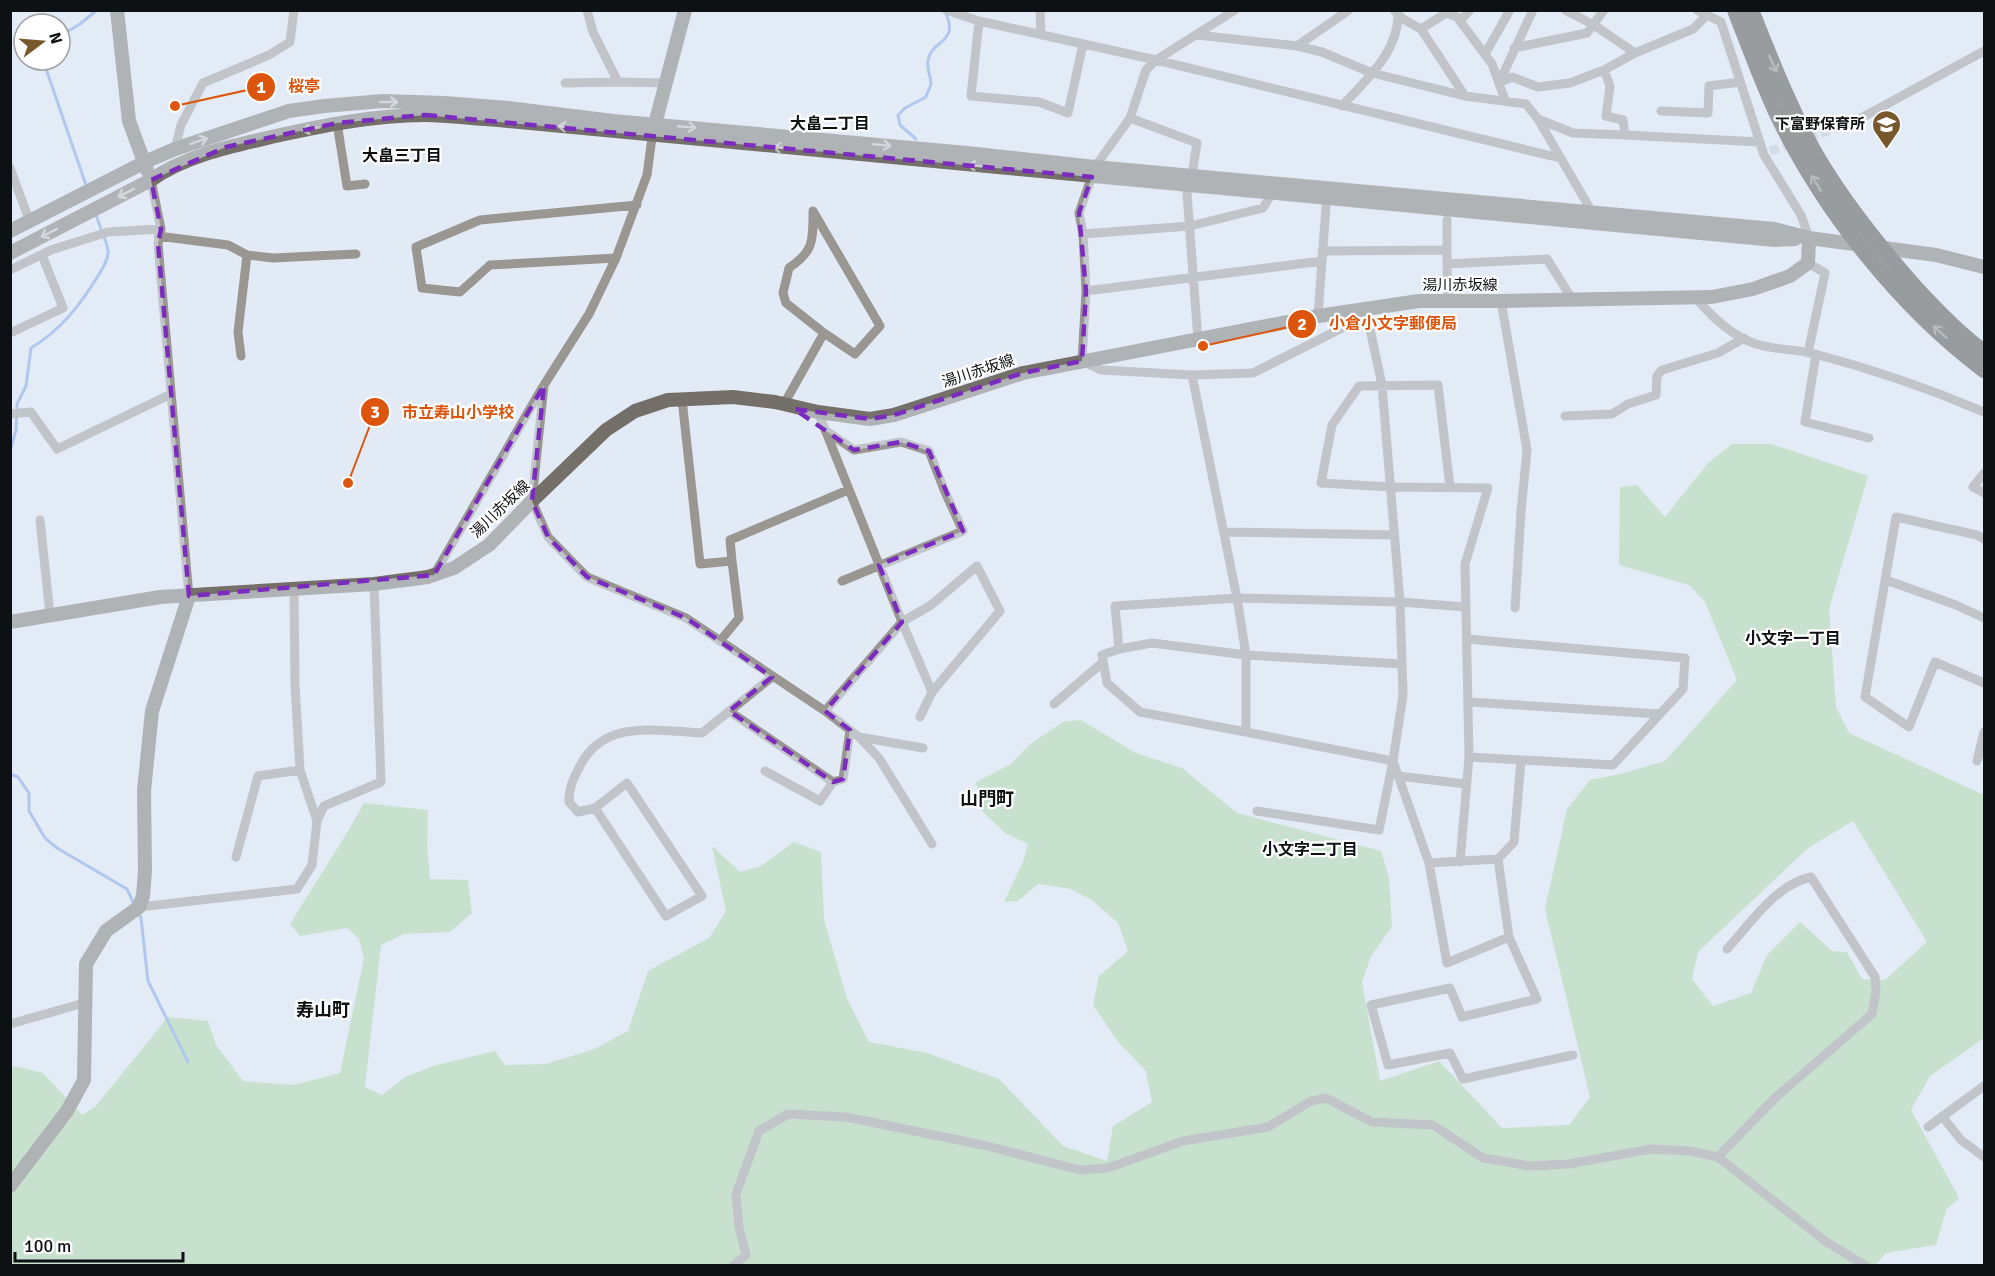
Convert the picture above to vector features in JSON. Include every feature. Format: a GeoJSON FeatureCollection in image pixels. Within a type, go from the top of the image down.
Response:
{"type":"FeatureCollection","features":[{"type":"Feature","properties":{"kind":"highway"},"geometry":{"type":"LineString","coordinates":[[1735,10],[1778,116],[1825,198],[1887,279],[1926,319],[1984,370]]}},
{"type":"Feature","properties":{"kind":"highway"},"geometry":{"type":"LineString","coordinates":[[1750,10],[1793,109],[1813,149],[1839,190],[1866,229],[1898,268],[1935,309],[1984,352]]}},
{"type":"Feature","properties":{"kind":"street"},"geometry":{"type":"LineString","coordinates":[[10,1186],[67,1112],[84,1080],[86,964],[106,932],[136,909],[143,896],[144,790],[152,711],[189,596],[171,394],[160,232],[151,180],[129,121],[117,10]]}},
{"type":"Feature","properties":{"kind":"street"},"geometry":{"type":"LineString","coordinates":[[175,149],[181,125],[203,83],[269,55],[290,42],[294,10]]}},
{"type":"Feature","properties":{"kind":"street"},"geometry":{"type":"LineString","coordinates":[[587,10],[592,32],[618,82]]}},
{"type":"Feature","properties":{"kind":"street"},"geometry":{"type":"LineString","coordinates":[[434,575],[544,385],[590,314],[616,258],[647,175],[653,130],[685,10]]}},
{"type":"Feature","properties":{"kind":"street"},"geometry":{"type":"LineString","coordinates":[[1040,10],[1041,35]]}},
{"type":"Feature","properties":{"kind":"street"},"geometry":{"type":"LineString","coordinates":[[1235,10],[1156,60],[1146,70],[1130,118],[1093,172],[1079,213],[1083,234],[1086,291],[1082,361],[1101,370],[1192,375],[1253,373],[1352,324],[1366,310]]}},
{"type":"Feature","properties":{"kind":"street"},"geometry":{"type":"LineString","coordinates":[[1297,46],[1348,10]]}},
{"type":"Feature","properties":{"kind":"street"},"geometry":{"type":"LineString","coordinates":[[1460,21],[1470,10]]}},
{"type":"Feature","properties":{"kind":"street"},"geometry":{"type":"LineString","coordinates":[[1485,54],[1510,10]]}},
{"type":"Feature","properties":{"kind":"street"},"geometry":{"type":"LineString","coordinates":[[1499,83],[1533,10]]}},
{"type":"Feature","properties":{"kind":"street"},"geometry":{"type":"LineString","coordinates":[[1564,10],[1594,25],[1635,53]]}},
{"type":"Feature","properties":{"kind":"street"},"geometry":{"type":"LineString","coordinates":[[1514,48],[1587,33],[1604,10]]}},
{"type":"Feature","properties":{"kind":"street"},"geometry":{"type":"LineString","coordinates":[[1697,10],[1721,22]]}},
{"type":"Feature","properties":{"kind":"street"},"geometry":{"type":"LineString","coordinates":[[1716,10],[1760,142],[1801,214],[1809,238],[1808,263],[1825,273],[1812,353],[1805,422],[1869,438]]}},
{"type":"Feature","properties":{"kind":"street"},"geometry":{"type":"LineString","coordinates":[[950,12],[979,21],[1156,60],[1560,158]]}},
{"type":"Feature","properties":{"kind":"street"},"geometry":{"type":"LineString","coordinates":[[1396,13],[1421,29],[1465,96]]}},
{"type":"Feature","properties":{"kind":"street"},"geometry":{"type":"LineString","coordinates":[[1342,106],[1372,73],[1390,48],[1398,25],[1396,13]]}},
{"type":"Feature","properties":{"kind":"street"},"geometry":{"type":"LineString","coordinates":[[1421,29],[1446,13],[1457,17],[1492,64],[1505,100]]}},
{"type":"Feature","properties":{"kind":"street"},"geometry":{"type":"LineString","coordinates":[[1499,83],[1512,77],[1538,87],[1570,82],[1604,70],[1635,53],[1693,29],[1707,15]]}},
{"type":"Feature","properties":{"kind":"street"},"geometry":{"type":"LineString","coordinates":[[979,21],[971,96],[1039,102],[1068,113],[1083,44]]}},
{"type":"Feature","properties":{"kind":"street"},"geometry":{"type":"LineString","coordinates":[[1197,35],[1297,46],[1322,52],[1372,73],[1465,96],[1526,104],[1538,118],[1592,212]]}},
{"type":"Feature","properties":{"kind":"street"},"geometry":{"type":"LineString","coordinates":[[1854,122],[1984,51]]}},
{"type":"Feature","properties":{"kind":"street"},"geometry":{"type":"LineString","coordinates":[[1604,70],[1610,86],[1606,116],[1623,120],[1625,135]]}},
{"type":"Feature","properties":{"kind":"street"},"geometry":{"type":"LineString","coordinates":[[1661,111],[1708,113],[1709,87],[1740,82]]}},
{"type":"Feature","properties":{"kind":"street"},"geometry":{"type":"LineString","coordinates":[[565,83],[666,83]]}},
{"type":"Feature","properties":{"kind":"street"},"geometry":{"type":"LineString","coordinates":[[10,231],[144,162],[175,149],[289,111],[383,101],[455,104],[653,130]]}},
{"type":"Feature","properties":{"kind":"street"},"geometry":{"type":"LineString","coordinates":[[10,253],[151,180],[164,171],[226,147],[337,123],[425,115],[653,130],[1093,172],[1188,178],[1775,240],[1809,238]]}},
{"type":"Feature","properties":{"kind":"street"},"geometry":{"type":"LineString","coordinates":[[1130,118],[1197,142],[1188,178],[1198,340]]}},
{"type":"Feature","properties":{"kind":"street"},"geometry":{"type":"LineString","coordinates":[[1538,118],[1573,133],[1760,142]]}},
{"type":"Feature","properties":{"kind":"street"},"geometry":{"type":"LineString","coordinates":[[337,123],[347,186],[364,184]]}},
{"type":"Feature","properties":{"kind":"street"},"geometry":{"type":"LineString","coordinates":[[10,168],[30,222]]}},
{"type":"Feature","properties":{"kind":"street"},"geometry":{"type":"LineString","coordinates":[[1188,178],[1272,193],[1327,193],[1592,212],[1774,229],[1809,238],[1936,255],[1984,267]]}},
{"type":"Feature","properties":{"kind":"street"},"geometry":{"type":"LineString","coordinates":[[1083,234],[1190,226],[1263,208],[1272,193]]}},
{"type":"Feature","properties":{"kind":"street"},"geometry":{"type":"LineString","coordinates":[[1318,316],[1327,193]]}},
{"type":"Feature","properties":{"kind":"street"},"geometry":{"type":"LineString","coordinates":[[616,258],[490,265],[460,292],[422,288],[416,247],[480,220],[637,205]]}},
{"type":"Feature","properties":{"kind":"street"},"geometry":{"type":"LineString","coordinates":[[813,212],[880,326],[855,354],[824,333],[786,303],[783,293],[789,268],[804,258],[813,241],[813,212]]}},
{"type":"Feature","properties":{"kind":"street"},"geometry":{"type":"LineString","coordinates":[[1447,220],[1448,301]]}},
{"type":"Feature","properties":{"kind":"street"},"geometry":{"type":"LineString","coordinates":[[10,270],[42,255],[108,232],[160,232],[228,245],[247,255],[273,258],[356,254]]}},
{"type":"Feature","properties":{"kind":"street"},"geometry":{"type":"LineString","coordinates":[[1086,291],[1193,277],[1322,256],[1447,250]]}},
{"type":"Feature","properties":{"kind":"street"},"geometry":{"type":"LineString","coordinates":[[10,333],[63,308],[42,255]]}},
{"type":"Feature","properties":{"kind":"street"},"geometry":{"type":"LineString","coordinates":[[241,356],[237,332],[247,255]]}},
{"type":"Feature","properties":{"kind":"street"},"geometry":{"type":"LineString","coordinates":[[1447,264],[1547,260],[1572,299]]}},
{"type":"Feature","properties":{"kind":"street","name":"湯川赤坂線"},"geometry":{"type":"LineString","coordinates":[[10,622],[160,597],[374,584],[434,575],[454,568],[489,545],[606,430],[635,411],[668,400],[734,397],[870,419],[894,415],[1023,373],[1318,316],[1419,301],[1501,302],[1712,297],[1753,289],[1790,276],[1808,263]]}},
{"type":"Feature","properties":{"kind":"street"},"geometry":{"type":"LineString","coordinates":[[1695,297],[1712,316],[1743,338],[1756,344],[1812,353],[1941,394],[1984,412]]}},
{"type":"Feature","properties":{"kind":"street"},"geometry":{"type":"LineString","coordinates":[[1501,302],[1527,450],[1515,608]]}},
{"type":"Feature","properties":{"kind":"street"},"geometry":{"type":"LineString","coordinates":[[1257,811],[1379,830],[1403,695],[1400,602],[1382,385],[1366,310]]}},
{"type":"Feature","properties":{"kind":"street"},"geometry":{"type":"LineString","coordinates":[[784,404],[824,333]]}},
{"type":"Feature","properties":{"kind":"street"},"geometry":{"type":"LineString","coordinates":[[1565,416],[1612,414],[1628,404],[1656,394],[1657,376],[1662,370],[1718,353],[1743,338]]}},
{"type":"Feature","properties":{"kind":"street"},"geometry":{"type":"LineString","coordinates":[[1192,375],[1238,598],[1246,655],[1246,732]]}},
{"type":"Feature","properties":{"kind":"street"},"geometry":{"type":"LineString","coordinates":[[544,385],[532,501],[548,537],[586,578],[686,618],[825,711],[859,737],[879,758],[932,844]]}},
{"type":"Feature","properties":{"kind":"street"},"geometry":{"type":"LineString","coordinates":[[1450,487],[1438,385],[1359,386],[1332,425],[1321,483],[1390,487],[1488,488],[1465,564],[1469,757],[1460,862]]}},
{"type":"Feature","properties":{"kind":"street"},"geometry":{"type":"LineString","coordinates":[[10,414],[32,412],[57,449],[171,394]]}},
{"type":"Feature","properties":{"kind":"street"},"geometry":{"type":"LineString","coordinates":[[682,399],[700,564],[732,561]]}},
{"type":"Feature","properties":{"kind":"street"},"geometry":{"type":"LineString","coordinates":[[818,412],[932,692]]}},
{"type":"Feature","properties":{"kind":"street"},"geometry":{"type":"LineString","coordinates":[[824,429],[854,450],[901,442],[929,451],[963,531],[842,581]]}},
{"type":"Feature","properties":{"kind":"street"},"geometry":{"type":"LineString","coordinates":[[1984,473],[1973,487],[1984,493]]}},
{"type":"Feature","properties":{"kind":"street"},"geometry":{"type":"LineString","coordinates":[[720,641],[739,618],[730,540],[848,490]]}},
{"type":"Feature","properties":{"kind":"street"},"geometry":{"type":"LineString","coordinates":[[1984,538],[1896,517],[1865,697],[1909,727],[1935,662],[1984,683]]}},
{"type":"Feature","properties":{"kind":"street"},"geometry":{"type":"LineString","coordinates":[[39,520],[50,615]]}},
{"type":"Feature","properties":{"kind":"street"},"geometry":{"type":"LineString","coordinates":[[1224,532],[1394,535]]}},
{"type":"Feature","properties":{"kind":"street"},"geometry":{"type":"LineString","coordinates":[[825,711],[902,622],[931,605],[977,566],[1000,611],[932,692],[920,717]]}},
{"type":"Feature","properties":{"kind":"street"},"geometry":{"type":"LineString","coordinates":[[1886,580],[1956,605],[1984,618]]}},
{"type":"Feature","properties":{"kind":"street"},"geometry":{"type":"LineString","coordinates":[[136,909],[297,889],[312,865],[317,821],[324,806],[381,782],[374,584]]}},
{"type":"Feature","properties":{"kind":"street"},"geometry":{"type":"LineString","coordinates":[[294,589],[295,686],[300,770],[317,821]]}},
{"type":"Feature","properties":{"kind":"street"},"geometry":{"type":"LineString","coordinates":[[1119,649],[1115,606],[1238,598],[1400,602],[1466,607]]}},
{"type":"Feature","properties":{"kind":"street"},"geometry":{"type":"LineString","coordinates":[[1467,639],[1685,658],[1683,689],[1613,765],[1469,757]]}},
{"type":"Feature","properties":{"kind":"street"},"geometry":{"type":"LineString","coordinates":[[1393,761],[1140,712],[1107,683],[1102,655],[1119,649],[1152,643],[1246,655],[1402,664]]}},
{"type":"Feature","properties":{"kind":"street"},"geometry":{"type":"LineString","coordinates":[[1054,704],[1103,662]]}},
{"type":"Feature","properties":{"kind":"street"},"geometry":{"type":"LineString","coordinates":[[595,808],[666,916],[702,896],[627,783],[595,808],[578,812],[568,802],[569,786],[586,753],[610,735],[630,730],[702,733],[772,677]]}},
{"type":"Feature","properties":{"kind":"street"},"geometry":{"type":"LineString","coordinates":[[1469,702],[1660,714]]}},
{"type":"Feature","properties":{"kind":"street"},"geometry":{"type":"LineString","coordinates":[[729,711],[834,782]]}},
{"type":"Feature","properties":{"kind":"street"},"geometry":{"type":"LineString","coordinates":[[765,771],[820,801],[834,782],[843,778],[850,730]]}},
{"type":"Feature","properties":{"kind":"street"},"geometry":{"type":"LineString","coordinates":[[1977,761],[1984,732]]}},
{"type":"Feature","properties":{"kind":"street"},"geometry":{"type":"LineString","coordinates":[[859,737],[922,748]]}},
{"type":"Feature","properties":{"kind":"street"},"geometry":{"type":"LineString","coordinates":[[1429,862],[1498,859],[1514,842],[1521,760]]}},
{"type":"Feature","properties":{"kind":"street"},"geometry":{"type":"LineString","coordinates":[[1393,761],[1429,862],[1447,963],[1509,937]]}},
{"type":"Feature","properties":{"kind":"street"},"geometry":{"type":"LineString","coordinates":[[236,857],[258,776],[300,770]]}},
{"type":"Feature","properties":{"kind":"street"},"geometry":{"type":"LineString","coordinates":[[1398,776],[1466,784]]}},
{"type":"Feature","properties":{"kind":"street"},"geometry":{"type":"LineString","coordinates":[[1498,859],[1509,937],[1537,999],[1462,1017],[1450,988],[1371,1005],[1388,1065],[1450,1053],[1463,1079],[1573,1055]]}},
{"type":"Feature","properties":{"kind":"street"},"geometry":{"type":"LineString","coordinates":[[1718,1157],[1775,1098],[1872,1014],[1876,991],[1875,977],[1811,877],[1797,880],[1772,900],[1727,949]]}},
{"type":"Feature","properties":{"kind":"street"},"geometry":{"type":"LineString","coordinates":[[10,1024],[84,1003]]}},
{"type":"Feature","properties":{"kind":"street"},"geometry":{"type":"LineString","coordinates":[[1928,1127],[1984,1086]]}},
{"type":"Feature","properties":{"kind":"street"},"geometry":{"type":"LineString","coordinates":[[733,1266],[746,1255],[739,1227],[736,1194],[759,1131],[788,1114],[846,1117],[983,1145],[1080,1170],[1108,1168],[1184,1141],[1268,1127],[1311,1101],[1326,1098],[1372,1122],[1433,1125],[1483,1158],[1530,1167],[1568,1164],[1651,1149],[1690,1151],[1718,1157],[1825,1241],[1866,1266]]}},
{"type":"Feature","properties":{"kind":"street"},"geometry":{"type":"LineString","coordinates":[[1942,1116],[1961,1140],[1984,1157]]}},
{"type":"Feature","properties":{"kind":"highlighted area"},"geometry":{"type":"Polygon","coordinates":[[[425,115],[1092,177],[1079,213],[1086,291],[1082,361],[1023,373],[894,415],[870,419],[794,409],[854,450],[901,442],[929,451],[963,531],[879,565],[902,622],[825,711],[850,730],[843,779],[833,782],[729,711],[772,677],[686,618],[587,577],[548,537],[532,501],[544,385],[434,575],[189,596],[158,244],[161,229],[151,180],[226,147],[337,123],[425,115]]]}},
{"type":"Feature","properties":{"kind":"green space"},"geometry":{"type":"Polygon","coordinates":[[[1732,444],[1771,444],[1868,476],[1829,609],[1836,707],[1849,733],[1984,795],[1984,1038],[1930,1076],[1911,1110],[1959,1198],[1946,1210],[1936,1245],[1886,1253],[1875,1265],[11,1266],[10,1069],[15,1066],[43,1073],[82,1115],[95,1107],[168,1017],[208,1021],[216,1045],[243,1081],[293,1085],[340,1073],[364,958],[359,939],[347,928],[300,936],[290,924],[364,803],[428,810],[427,843],[430,879],[468,880],[472,913],[450,932],[404,934],[381,945],[365,1087],[382,1095],[405,1077],[436,1065],[495,1051],[505,1065],[545,1064],[592,1050],[628,1031],[648,971],[709,938],[726,911],[712,846],[740,872],[761,866],[794,842],[821,852],[824,920],[847,999],[869,1042],[927,1053],[999,1079],[1063,1146],[1107,1161],[1113,1126],[1152,1102],[1146,1071],[1119,1043],[1093,1005],[1099,976],[1128,951],[1118,923],[1093,901],[1071,889],[1038,884],[1018,901],[1004,902],[1023,862],[1028,844],[1005,833],[983,812],[976,782],[1011,764],[1030,744],[1063,722],[1081,720],[1136,753],[1182,768],[1237,813],[1381,851],[1389,877],[1392,927],[1371,956],[1362,982],[1380,1081],[1439,1061],[1502,1128],[1569,1125],[1590,1097],[1545,909],[1567,809],[1590,780],[1665,761],[1737,680],[1705,602],[1689,585],[1619,565],[1620,487],[1637,485],[1665,517],[1708,463],[1732,444]],[[1853,821],[1808,848],[1698,952],[1692,979],[1713,1006],[1751,993],[1767,955],[1800,922],[1832,951],[1847,952],[1862,979],[1885,980],[1927,942],[1853,821]]]}},
{"type":"Feature","properties":{"kind":"waterway"},"geometry":{"type":"LineString","coordinates":[[72,29],[97,10]]}},
{"type":"Feature","properties":{"kind":"waterway"},"geometry":{"type":"LineString","coordinates":[[916,139],[900,125],[898,115],[905,108],[926,97],[931,84],[928,66],[930,53],[947,36],[949,30],[946,13]]}},
{"type":"Feature","properties":{"kind":"waterway"},"geometry":{"type":"LineString","coordinates":[[47,72],[87,188]]}},
{"type":"Feature","properties":{"kind":"waterway"},"geometry":{"type":"LineString","coordinates":[[10,451],[16,430],[17,404],[26,386],[31,348],[52,333],[77,307],[106,260],[108,250],[96,214]]}},
{"type":"Feature","properties":{"kind":"waterway"},"geometry":{"type":"LineString","coordinates":[[10,774],[18,777],[29,793],[29,811],[45,838],[57,848],[127,889],[134,904]]}},
{"type":"Feature","properties":{"kind":"waterway"},"geometry":{"type":"LineString","coordinates":[[138,912],[141,918],[148,981],[188,1062]]}},
{"type":"Feature","properties":{"kind":"tunnel"},"geometry":{"type":"LineString","coordinates":[[1770,151],[1854,122]]}},
{"type":"Feature","properties":{"kind":"place","name":"桜亭"},"geometry":{"type":"Point","coordinates":[175,106]}},
{"type":"Feature","properties":{"kind":"place","name":"下富野保育所"},"geometry":{"type":"Point","coordinates":[1886,150]}},
{"type":"Feature","properties":{"kind":"place","name":"小倉小文字郵便局"},"geometry":{"type":"Point","coordinates":[1203,346]}},
{"type":"Feature","properties":{"kind":"place","name":"市立寿山小学校"},"geometry":{"type":"Point","coordinates":[348,483]}},
{"type":"Feature","properties":{"kind":"district","name":"大畠二丁目"},"geometry":{"type":"Point","coordinates":[830,123]}},
{"type":"Feature","properties":{"kind":"district","name":"大畠三丁目"},"geometry":{"type":"Point","coordinates":[402,155]}},
{"type":"Feature","properties":{"kind":"district","name":"小文字一丁目"},"geometry":{"type":"Point","coordinates":[1793,638]}},
{"type":"Feature","properties":{"kind":"district","name":"山門町"},"geometry":{"type":"Point","coordinates":[987,799]}},
{"type":"Feature","properties":{"kind":"district","name":"小文字二丁目"},"geometry":{"type":"Point","coordinates":[1310,849]}},
{"type":"Feature","properties":{"kind":"district","name":"寿山町"},"geometry":{"type":"Point","coordinates":[323,1010]}}]}
